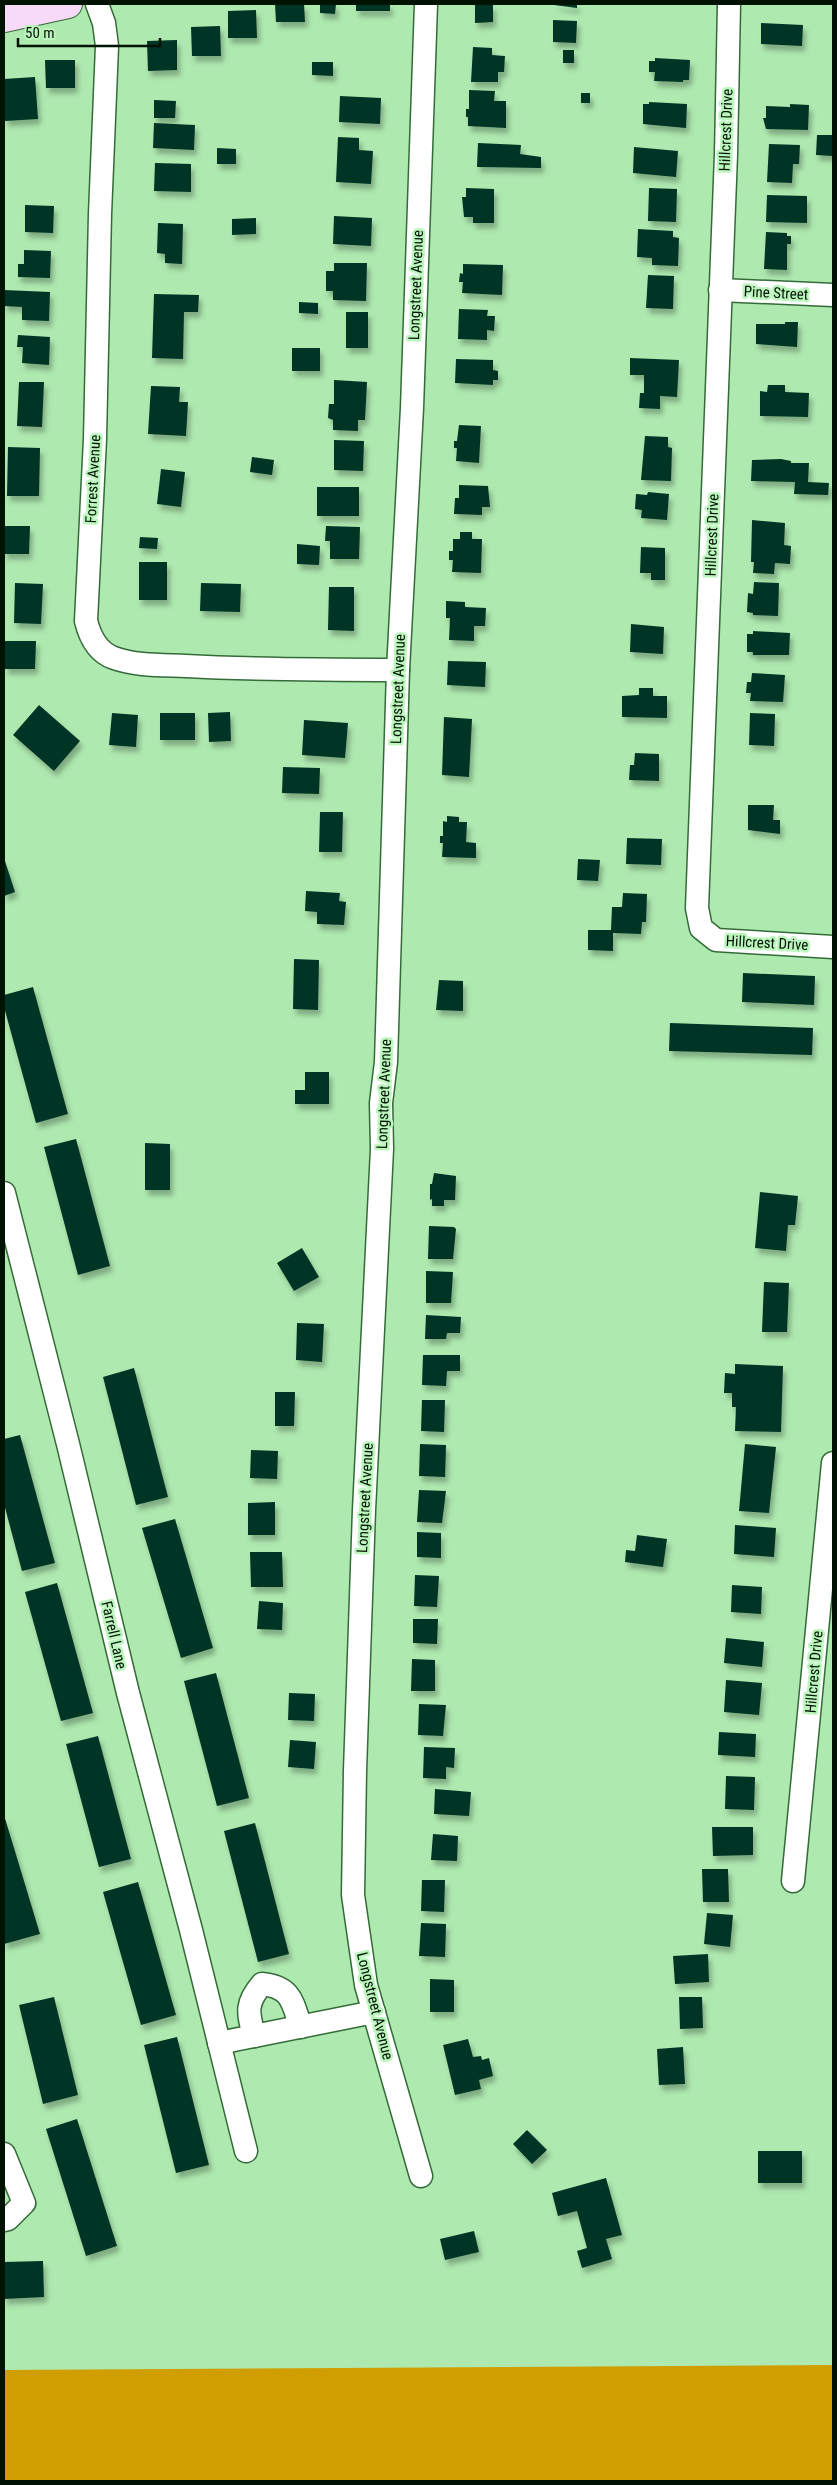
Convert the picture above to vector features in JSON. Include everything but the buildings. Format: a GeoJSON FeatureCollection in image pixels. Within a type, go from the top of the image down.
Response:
{"type":"FeatureCollection","features":[{"type":"Feature","properties":{"kind":"main road"},"geometry":{"type":"LineString","coordinates":[[4,18],[68,4]]}},
{"type":"Feature","properties":{"kind":"street","name":"Forrest Avenue"},"geometry":{"type":"LineString","coordinates":[[97,4],[104,23],[107,46],[100,214],[95,439],[86,620],[89,634],[104,653],[114,658],[138,663],[232,669],[398,670]]}},
{"type":"Feature","properties":{"kind":"street","name":"Longstreet Avenue"},"geometry":{"type":"LineString","coordinates":[[421,2176],[366,1985],[354,1895],[355,1771],[364,1510],[382,1150],[381,1103],[386,1062],[398,670],[412,408],[426,4]]}},
{"type":"Feature","properties":{"kind":"street","name":"Hillcrest Drive"},"geometry":{"type":"LineString","coordinates":[[729,4],[697,908],[701,928],[716,940],[833,947]]}},
{"type":"Feature","properties":{"kind":"street","name":"Pine Street"},"geometry":{"type":"LineString","coordinates":[[720,290],[833,295]]}},
{"type":"Feature","properties":{"kind":"street","name":"Farrell Lane"},"geometry":{"type":"LineString","coordinates":[[4,1193],[63,1424],[128,1692],[220,2042],[246,2150]]}},
{"type":"Feature","properties":{"kind":"street","name":"Hillcrest Drive"},"geometry":{"type":"LineString","coordinates":[[793,1881],[833,1463]]}},
{"type":"Feature","properties":{"kind":"street"},"geometry":{"type":"LineString","coordinates":[[254,2036],[248,2009],[254,1993],[262,1984],[278,1986],[290,1996],[301,2026]]}},
{"type":"Feature","properties":{"kind":"street"},"geometry":{"type":"LineString","coordinates":[[220,2042],[374,2012]]}},
{"type":"Feature","properties":{"kind":"street"},"geometry":{"type":"LineString","coordinates":[[4,2154],[24,2203],[8,2219],[4,2220]]}},
{"type":"Feature","properties":{"kind":"shaded area"},"geometry":{"type":"Polygon","coordinates":[[[833,2365],[833,2481],[4,2481],[4,2370],[833,2365]]]}}]}
